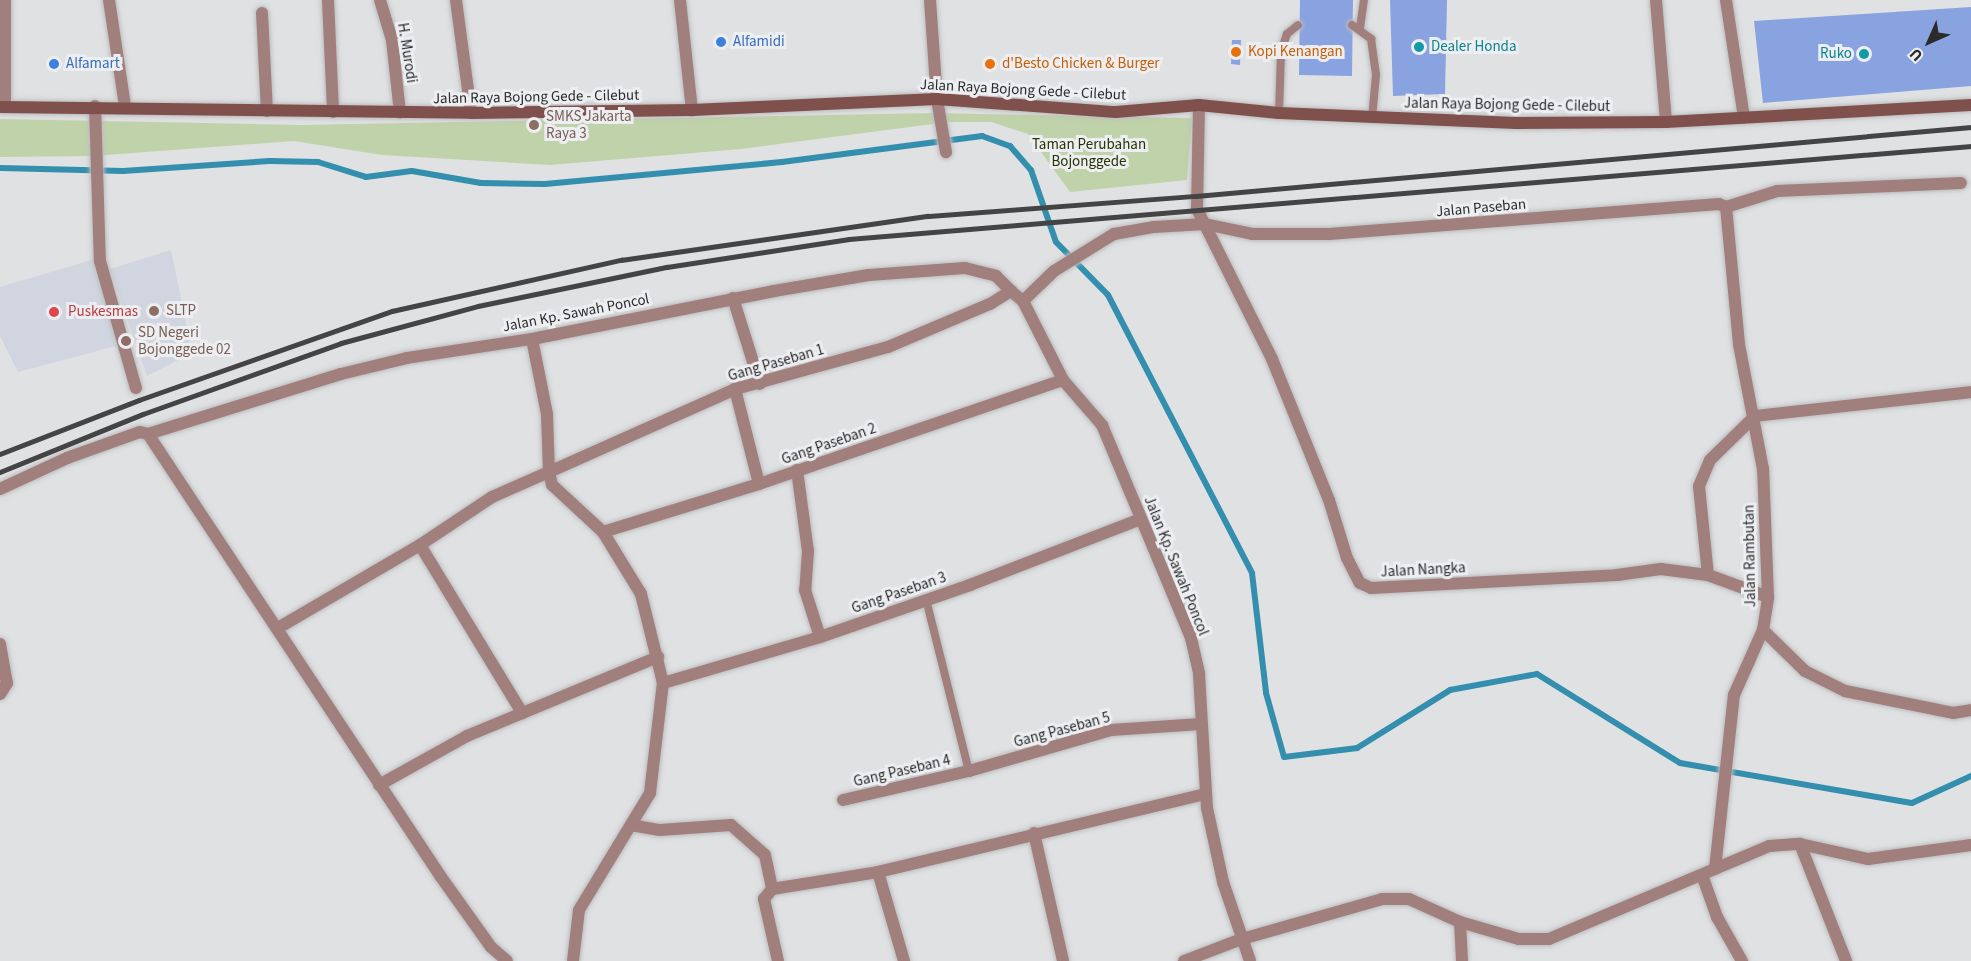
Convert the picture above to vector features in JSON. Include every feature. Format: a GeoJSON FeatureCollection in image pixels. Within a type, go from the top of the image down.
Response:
{"type":"FeatureCollection","features":[{"type":"Feature","properties":{"kind":"main road","name":"Jalan Raya Bojong Gede - Cilebut"},"geometry":{"type":"LineString","coordinates":[[3,107],[125,106],[267,111],[471,113],[692,110],[937,99],[1116,112],[1199,105],[1279,113],[1516,123],[1666,122],[1971,105]]}},
{"type":"Feature","properties":{"kind":"street"},"geometry":{"type":"LineString","coordinates":[[3,107],[4,0]]}},
{"type":"Feature","properties":{"kind":"street"},"geometry":{"type":"LineString","coordinates":[[110,0],[125,106]]}},
{"type":"Feature","properties":{"kind":"street"},"geometry":{"type":"LineString","coordinates":[[328,0],[333,112]]}},
{"type":"Feature","properties":{"kind":"street","name":"H. Murodi"},"geometry":{"type":"LineString","coordinates":[[380,0],[392,40],[400,112]]}},
{"type":"Feature","properties":{"kind":"street"},"geometry":{"type":"LineString","coordinates":[[456,0],[471,113]]}},
{"type":"Feature","properties":{"kind":"street"},"geometry":{"type":"LineString","coordinates":[[680,0],[692,110]]}},
{"type":"Feature","properties":{"kind":"street"},"geometry":{"type":"LineString","coordinates":[[930,0],[937,99],[946,152]]}},
{"type":"Feature","properties":{"kind":"street"},"geometry":{"type":"LineString","coordinates":[[1656,0],[1666,122]]}},
{"type":"Feature","properties":{"kind":"street"},"geometry":{"type":"LineString","coordinates":[[1726,0],[1744,118]]}},
{"type":"Feature","properties":{"kind":"street"},"geometry":{"type":"LineString","coordinates":[[262,13],[267,111]]}},
{"type":"Feature","properties":{"kind":"street","name":"Jalan Nangka"},"geometry":{"type":"LineString","coordinates":[[1199,105],[1196,196],[1205,224],[1272,359],[1329,500],[1347,558],[1360,583],[1371,588],[1617,575],[1661,569],[1708,574],[1768,597]]}},
{"type":"Feature","properties":{"kind":"street"},"geometry":{"type":"LineString","coordinates":[[95,106],[100,261],[136,388]]}},
{"type":"Feature","properties":{"kind":"street","name":"Jalan Paseban"},"geometry":{"type":"LineString","coordinates":[[1023,301],[1054,271],[1114,234],[1205,224],[1252,234],[1329,234],[1719,204],[1726,207],[1777,191],[1961,183]]}},
{"type":"Feature","properties":{"kind":"street","name":"Jalan Rambutan"},"geometry":{"type":"LineString","coordinates":[[1715,869],[1734,695],[1763,630],[1768,597],[1763,469],[1755,416],[1739,344],[1726,207]]}},
{"type":"Feature","properties":{"kind":"street","name":"Jalan Kp. Sawah Poncol"},"geometry":{"type":"LineString","coordinates":[[0,489],[67,458],[140,432],[148,434],[341,374],[407,358],[532,339],[734,298],[869,276],[965,268],[996,276],[1011,291]]}},
{"type":"Feature","properties":{"kind":"street"},"geometry":{"type":"LineString","coordinates":[[1011,291],[1023,301]]}},
{"type":"Feature","properties":{"kind":"street","name":"Gang Paseban 1"},"geometry":{"type":"LineString","coordinates":[[278,628],[420,545],[492,497],[735,389],[888,347],[990,304],[1011,291]]}},
{"type":"Feature","properties":{"kind":"street"},"geometry":{"type":"LineString","coordinates":[[734,298],[760,384]]}},
{"type":"Feature","properties":{"kind":"street","name":"Jalan Kp. Sawah Poncol"},"geometry":{"type":"LineString","coordinates":[[1023,301],[1037,333],[1063,380],[1102,426],[1191,638],[1199,674],[1206,794],[1223,882],[1250,961]]}},
{"type":"Feature","properties":{"kind":"street"},"geometry":{"type":"LineString","coordinates":[[532,339],[547,414],[549,472],[552,485],[579,507],[603,532],[641,594],[663,683],[650,793],[579,910],[573,961]]}},
{"type":"Feature","properties":{"kind":"street","name":"Gang Paseban 2"},"geometry":{"type":"LineString","coordinates":[[603,532],[759,484],[1063,380]]}},
{"type":"Feature","properties":{"kind":"street"},"geometry":{"type":"LineString","coordinates":[[735,389],[759,484]]}},
{"type":"Feature","properties":{"kind":"street"},"geometry":{"type":"LineString","coordinates":[[1708,574],[1699,486],[1710,460],[1755,416],[1971,392]]}},
{"type":"Feature","properties":{"kind":"street"},"geometry":{"type":"LineString","coordinates":[[148,434],[278,628],[379,785],[491,947],[507,961]]}},
{"type":"Feature","properties":{"kind":"street"},"geometry":{"type":"LineString","coordinates":[[797,470],[808,551],[805,590],[820,637]]}},
{"type":"Feature","properties":{"kind":"street","name":"Gang Paseban 3"},"geometry":{"type":"LineString","coordinates":[[663,683],[820,637],[1141,519]]}},
{"type":"Feature","properties":{"kind":"street"},"geometry":{"type":"LineString","coordinates":[[420,545],[522,713]]}},
{"type":"Feature","properties":{"kind":"street"},"geometry":{"type":"LineString","coordinates":[[1763,630],[1805,671],[1845,691],[1953,712],[1971,710]]}},
{"type":"Feature","properties":{"kind":"street"},"geometry":{"type":"LineString","coordinates":[[0,644],[7,683],[0,694]]}},
{"type":"Feature","properties":{"kind":"street"},"geometry":{"type":"LineString","coordinates":[[379,785],[467,736],[658,657]]}},
{"type":"Feature","properties":{"kind":"street","name":"Gang Paseban 5"},"geometry":{"type":"LineString","coordinates":[[969,771],[1111,730],[1201,724]]}},
{"type":"Feature","properties":{"kind":"street","name":"Gang Paseban 4"},"geometry":{"type":"LineString","coordinates":[[843,800],[969,771]]}},
{"type":"Feature","properties":{"kind":"street"},"geometry":{"type":"LineString","coordinates":[[778,961],[764,899],[772,889],[878,873],[1034,833],[1206,794]]}},
{"type":"Feature","properties":{"kind":"street"},"geometry":{"type":"LineString","coordinates":[[631,825],[660,830],[731,825],[765,855],[772,889]]}},
{"type":"Feature","properties":{"kind":"street"},"geometry":{"type":"LineString","coordinates":[[1034,833],[1063,961]]}},
{"type":"Feature","properties":{"kind":"street"},"geometry":{"type":"LineString","coordinates":[[1800,844],[1846,961]]}},
{"type":"Feature","properties":{"kind":"street"},"geometry":{"type":"LineString","coordinates":[[1184,961],[1242,939],[1382,899],[1409,899],[1460,922],[1519,939],[1549,939],[1769,846],[1800,844],[1868,859],[1971,845]]}},
{"type":"Feature","properties":{"kind":"street"},"geometry":{"type":"LineString","coordinates":[[878,873],[904,961]]}},
{"type":"Feature","properties":{"kind":"street"},"geometry":{"type":"LineString","coordinates":[[1702,875],[1717,917],[1742,961]]}},
{"type":"Feature","properties":{"kind":"street"},"geometry":{"type":"LineString","coordinates":[[1460,922],[1462,961]]}},
{"type":"Feature","properties":{"kind":"lane"},"geometry":{"type":"LineString","coordinates":[[1364,0],[1356,27],[1371,39],[1375,57],[1372,118]]}},
{"type":"Feature","properties":{"kind":"lane"},"geometry":{"type":"LineString","coordinates":[[1279,113],[1281,52],[1287,34],[1298,25]]}},
{"type":"Feature","properties":{"kind":"lane"},"geometry":{"type":"LineString","coordinates":[[926,599],[969,771]]}},
{"type":"Feature","properties":{"kind":"shaded area","name":"SLTP"},"geometry":{"type":"Polygon","coordinates":[[[171,250],[192,353],[147,376],[110,269],[171,250]]]}},
{"type":"Feature","properties":{"kind":"shaded area","name":"Puskesmas"},"geometry":{"type":"Polygon","coordinates":[[[95,259],[116,346],[18,372],[0,336],[0,287],[95,259]]]}},
{"type":"Feature","properties":{"kind":"green space","name":"Taman Perubahan Bojonggede"},"geometry":{"type":"Polygon","coordinates":[[[933,113],[1192,118],[1187,180],[1070,192],[1028,134],[991,122],[948,122],[741,149],[550,165],[382,155],[294,141],[93,156],[0,157],[0,119],[302,125],[933,113]]]}},
{"type":"Feature","properties":{"kind":"building"},"geometry":{"type":"Polygon","coordinates":[[[1300,0],[1353,0],[1352,76],[1299,75],[1300,0]]]}},
{"type":"Feature","properties":{"kind":"building","name":"Dealer Honda"},"geometry":{"type":"Polygon","coordinates":[[[1390,0],[1447,0],[1445,94],[1393,96],[1390,0]]]}},
{"type":"Feature","properties":{"kind":"building","name":"Ruko"},"geometry":{"type":"Polygon","coordinates":[[[1971,7],[1971,86],[1763,103],[1754,21],[1971,7]]]}},
{"type":"Feature","properties":{"kind":"building","name":"Kopi Kenangan"},"geometry":{"type":"Polygon","coordinates":[[[1232,40],[1241,40],[1240,65],[1231,64],[1232,40]]]}},
{"type":"Feature","properties":{"kind":"waterway"},"geometry":{"type":"LineString","coordinates":[[0,168],[123,171],[270,161],[318,162],[366,177],[412,171],[481,183],[545,184],[782,162],[982,136],[1010,146],[1031,170],[1056,242],[1108,295],[1252,573],[1266,693],[1284,757],[1357,748],[1450,690],[1537,674],[1680,763],[1912,803],[1971,776]]}},
{"type":"Feature","properties":{"kind":"railway"},"geometry":{"type":"LineString","coordinates":[[0,454],[139,400],[392,311],[621,260],[928,216],[1196,196],[1971,127]]}},
{"type":"Feature","properties":{"kind":"railway"},"geometry":{"type":"LineString","coordinates":[[0,472],[143,414],[341,343],[478,306],[667,267],[849,239],[1971,146]]}},
{"type":"Feature","properties":{"kind":"place","name":"Alfamidi"},"geometry":{"type":"Point","coordinates":[721,42]}},
{"type":"Feature","properties":{"kind":"place","name":"Dealer Honda"},"geometry":{"type":"Point","coordinates":[1419,47]}},
{"type":"Feature","properties":{"kind":"place","name":"Kopi Kenangan"},"geometry":{"type":"Point","coordinates":[1236,52]}},
{"type":"Feature","properties":{"kind":"place","name":"Ruko"},"geometry":{"type":"Point","coordinates":[1864,54]}},
{"type":"Feature","properties":{"kind":"place","name":"Alfamart"},"geometry":{"type":"Point","coordinates":[54,64]}},
{"type":"Feature","properties":{"kind":"place","name":"d'Besto Chicken & Burger"},"geometry":{"type":"Point","coordinates":[990,64]}},
{"type":"Feature","properties":{"kind":"place","name":"SMKS Jakarta Raya 3"},"geometry":{"type":"Point","coordinates":[534,125]}},
{"type":"Feature","properties":{"kind":"place","name":"SLTP"},"geometry":{"type":"Point","coordinates":[154,311]}},
{"type":"Feature","properties":{"kind":"place","name":"Puskesmas"},"geometry":{"type":"Point","coordinates":[54,312]}},
{"type":"Feature","properties":{"kind":"place","name":"SD Negeri Bojonggede 02"},"geometry":{"type":"Point","coordinates":[126,341]}}]}
